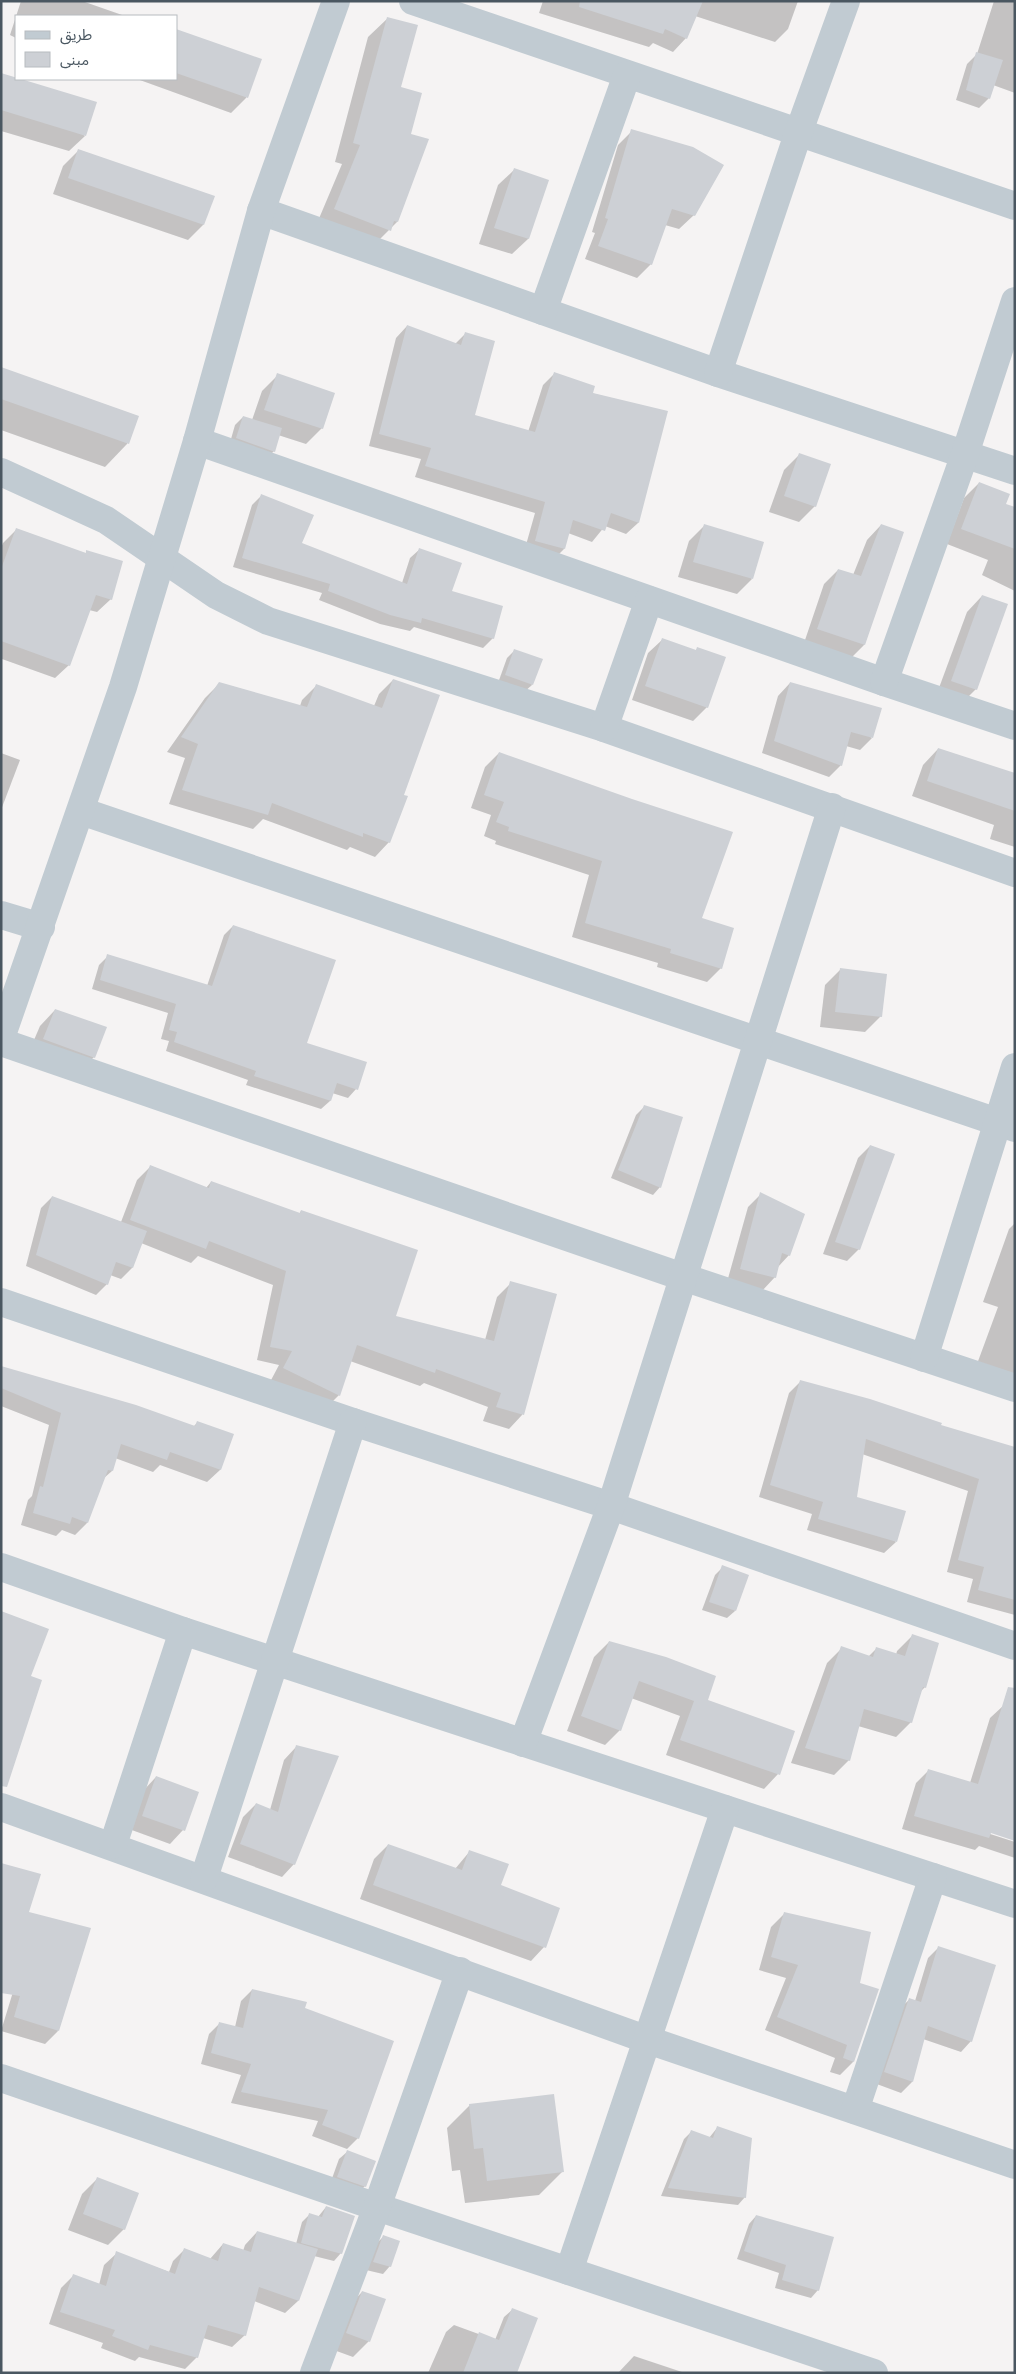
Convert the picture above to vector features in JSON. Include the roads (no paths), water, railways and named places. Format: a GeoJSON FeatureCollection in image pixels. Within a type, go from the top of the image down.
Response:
{"type":"FeatureCollection","features":[{"type":"Feature","properties":{"kind":"street"},"geometry":{"type":"LineString","coordinates":[[1,1038],[123,687],[161,555],[197,441],[261,211],[336,1]]}},
{"type":"Feature","properties":{"kind":"street"},"geometry":{"type":"LineString","coordinates":[[413,1],[798,134],[1015,206]]}},
{"type":"Feature","properties":{"kind":"street"},"geometry":{"type":"LineString","coordinates":[[718,373],[798,134],[846,1]]}},
{"type":"Feature","properties":{"kind":"street"},"geometry":{"type":"LineString","coordinates":[[543,311],[627,75]]}},
{"type":"Feature","properties":{"kind":"street"},"geometry":{"type":"LineString","coordinates":[[261,211],[718,373],[1015,471]]}},
{"type":"Feature","properties":{"kind":"street"},"geometry":{"type":"LineString","coordinates":[[884,682],[965,454],[1015,301]]}},
{"type":"Feature","properties":{"kind":"street"},"geometry":{"type":"LineString","coordinates":[[197,441],[884,682],[1015,726]]}},
{"type":"Feature","properties":{"kind":"street"},"geometry":{"type":"LineString","coordinates":[[1,472],[106,520],[161,555],[216,595],[268,621],[604,728],[1015,872]]}},
{"type":"Feature","properties":{"kind":"street"},"geometry":{"type":"LineString","coordinates":[[604,728],[649,600]]}},
{"type":"Feature","properties":{"kind":"street"},"geometry":{"type":"LineString","coordinates":[[523,1743],[611,1506],[832,807]]}},
{"type":"Feature","properties":{"kind":"street"},"geometry":{"type":"LineString","coordinates":[[81,811],[1006,1125]]}},
{"type":"Feature","properties":{"kind":"street"},"geometry":{"type":"LineString","coordinates":[[1,915],[41,927]]}},
{"type":"Feature","properties":{"kind":"street"},"geometry":{"type":"LineString","coordinates":[[1,1042],[683,1277],[1015,1388]]}},
{"type":"Feature","properties":{"kind":"street"},"geometry":{"type":"LineString","coordinates":[[924,1358],[1006,1125],[1015,1067]]}},
{"type":"Feature","properties":{"kind":"street"},"geometry":{"type":"LineString","coordinates":[[1,1302],[353,1422],[611,1506],[1015,1646]]}},
{"type":"Feature","properties":{"kind":"street"},"geometry":{"type":"LineString","coordinates":[[204,1878],[353,1422]]}},
{"type":"Feature","properties":{"kind":"street"},"geometry":{"type":"LineString","coordinates":[[1,1567],[275,1662],[1015,1904]]}},
{"type":"Feature","properties":{"kind":"street"},"geometry":{"type":"LineString","coordinates":[[113,1845],[183,1631]]}},
{"type":"Feature","properties":{"kind":"street"},"geometry":{"type":"LineString","coordinates":[[1,1807],[113,1845],[648,2040],[1015,2164]]}},
{"type":"Feature","properties":{"kind":"street"},"geometry":{"type":"LineString","coordinates":[[569,2271],[725,1809]]}},
{"type":"Feature","properties":{"kind":"street"},"geometry":{"type":"LineString","coordinates":[[855,2110],[933,1877]]}},
{"type":"Feature","properties":{"kind":"street"},"geometry":{"type":"LineString","coordinates":[[314,2373],[377,2207],[460,1971]]}},
{"type":"Feature","properties":{"kind":"street"},"geometry":{"type":"LineString","coordinates":[[3,2084],[874,2373]]}}]}
